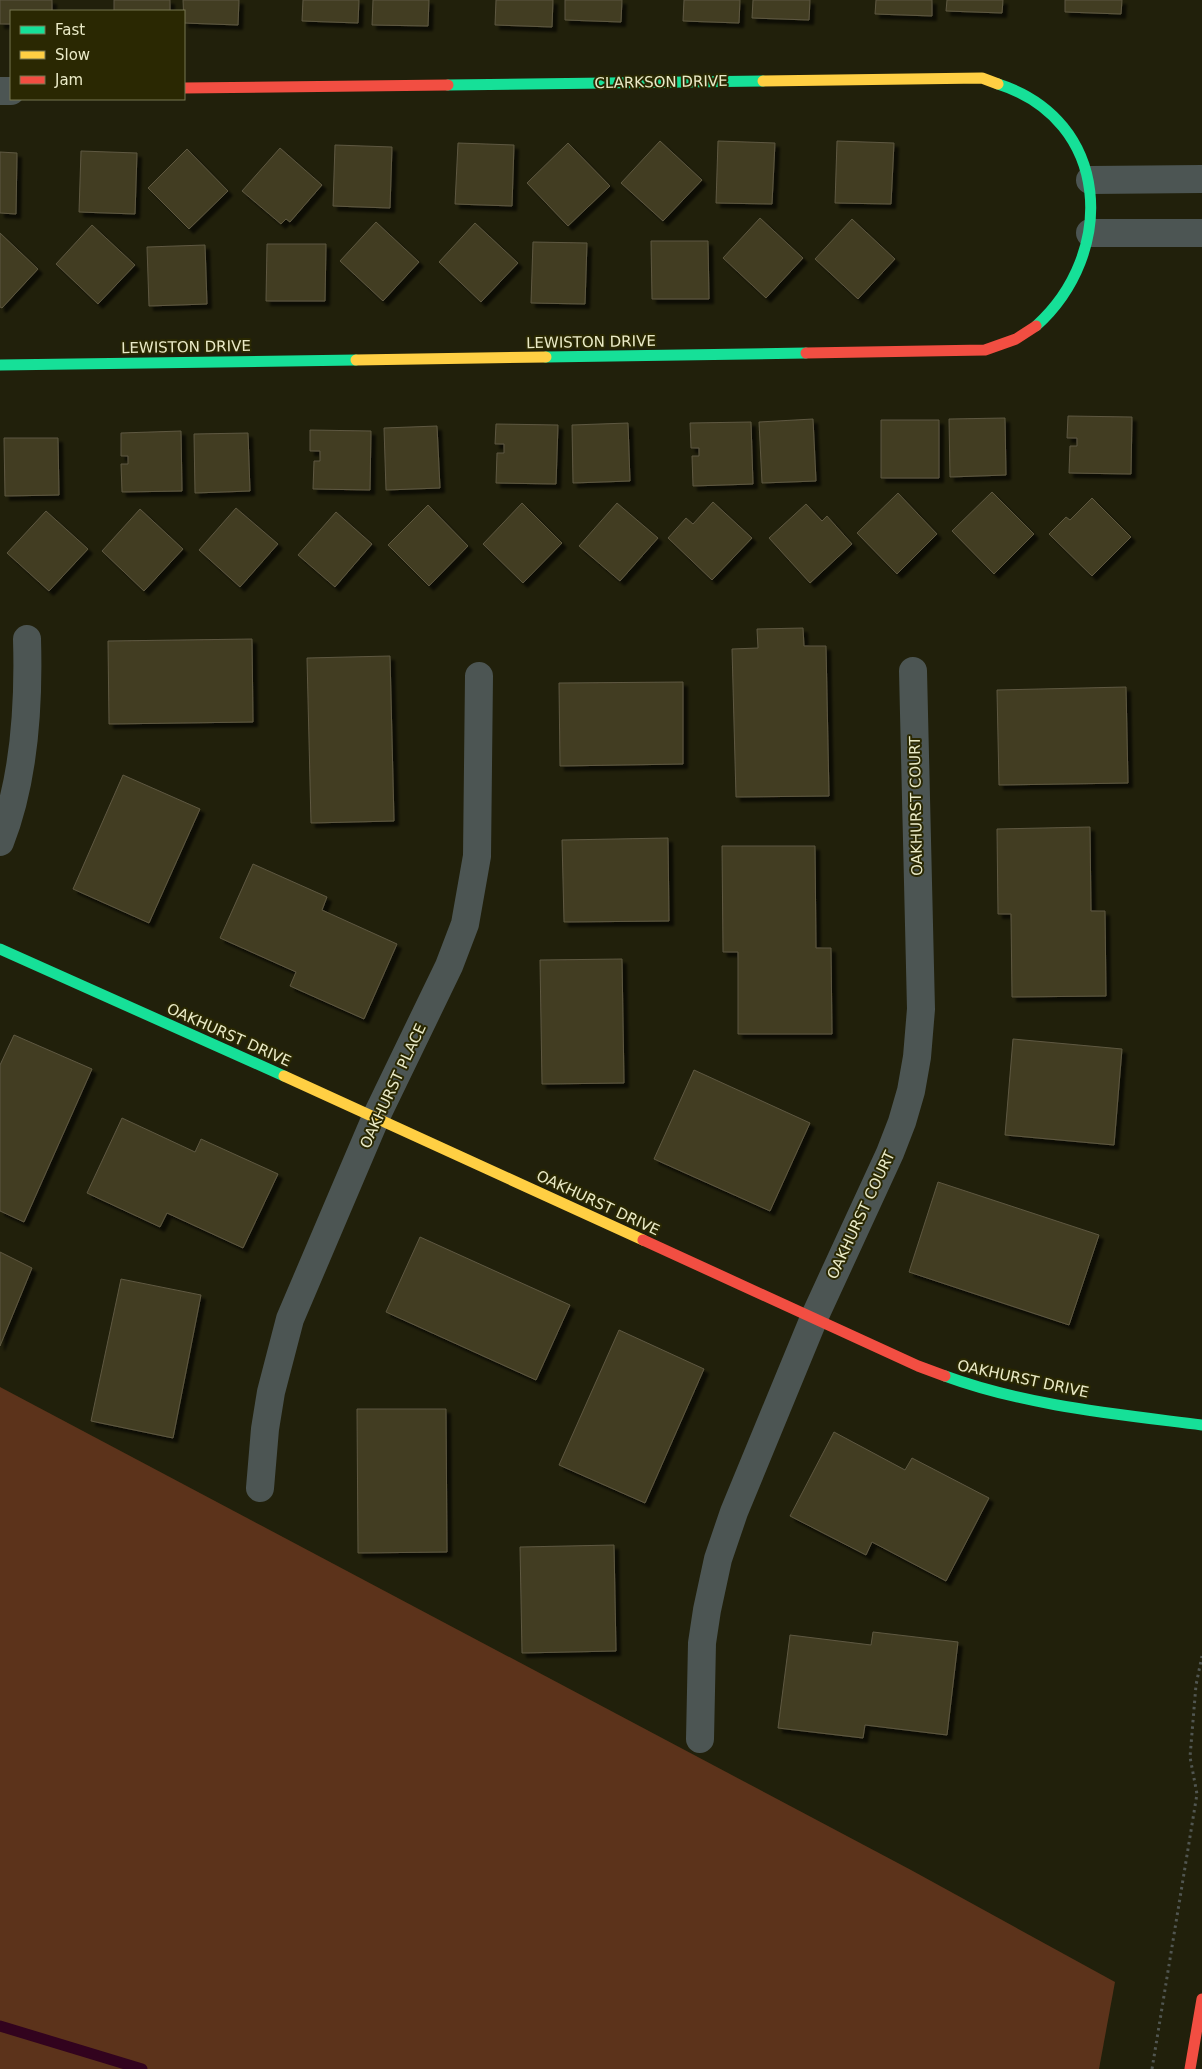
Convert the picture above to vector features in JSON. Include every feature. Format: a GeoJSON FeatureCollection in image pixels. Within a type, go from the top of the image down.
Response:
{"type":"FeatureCollection","features":[{"type":"Feature","properties":{"kind":"street","name":"CLARKSON DRIVE"},"geometry":{"type":"LineString","coordinates":[[185,88],[982,78],[1030,98],[1051,115],[1068,133],[1081,155],[1091,192]]}},
{"type":"Feature","properties":{"kind":"street"},"geometry":{"type":"LineString","coordinates":[[1091,192],[1202,179]]}},
{"type":"Feature","properties":{"kind":"street","name":"LEWISTON DRIVE"},"geometry":{"type":"LineString","coordinates":[[0,365],[985,350],[1003,345],[1022,336],[1051,312],[1076,276],[1086,253],[1090,233],[1091,192]]}},
{"type":"Feature","properties":{"kind":"street"},"geometry":{"type":"LineString","coordinates":[[1090,233],[1202,233]]}},
{"type":"Feature","properties":{"kind":"street"},"geometry":{"type":"LineString","coordinates":[[0,842],[15,791],[25,732],[27,639]]}},
{"type":"Feature","properties":{"kind":"street","name":"OAKHURST COURT"},"geometry":{"type":"LineString","coordinates":[[700,1739],[702,1644],[718,1559],[734,1512],[814,1318],[890,1153],[907,1106],[917,1057],[921,992],[913,671]]}},
{"type":"Feature","properties":{"kind":"street","name":"OAKHURST PLACE"},"geometry":{"type":"LineString","coordinates":[[260,1488],[264,1438],[271,1392],[287,1328],[310,1269],[376,1117],[450,966],[467,915],[477,856],[479,676]]}},
{"type":"Feature","properties":{"kind":"street","name":"OAKHURST DRIVE"},"geometry":{"type":"LineString","coordinates":[[0,949],[376,1117],[918,1366],[948,1378],[993,1391],[1046,1402],[1202,1425]]}},
{"type":"Feature","properties":{"kind":"street"},"geometry":{"type":"LineString","coordinates":[[1190,2069],[1202,1998]]}},
{"type":"Feature","properties":{"kind":"path"},"geometry":{"type":"LineString","coordinates":[[1152,2069],[1198,1794],[1190,1756],[1196,1685],[1202,1656]]}},
{"type":"Feature","properties":{"kind":"shaded area"},"geometry":{"type":"Polygon","coordinates":[[[0,1387],[911,1870],[1115,1982],[1099,2069],[0,2069],[0,1387]]]}},
{"type":"Feature","properties":{"kind":"building"},"geometry":{"type":"Polygon","coordinates":[[[0,0],[52,0],[52,10],[10,10],[10,24],[0,24],[0,0]]]}},
{"type":"Feature","properties":{"kind":"building"},"geometry":{"type":"Polygon","coordinates":[[[114,0],[170,0],[170,10],[114,10],[114,0]]]}},
{"type":"Feature","properties":{"kind":"building"},"geometry":{"type":"Polygon","coordinates":[[[183,0],[239,0],[238,25],[185,23],[185,10],[183,10],[183,0]]]}},
{"type":"Feature","properties":{"kind":"building"},"geometry":{"type":"Polygon","coordinates":[[[303,0],[359,0],[358,23],[302,21],[303,0]]]}},
{"type":"Feature","properties":{"kind":"building"},"geometry":{"type":"Polygon","coordinates":[[[373,0],[429,0],[428,26],[372,25],[373,0]]]}},
{"type":"Feature","properties":{"kind":"building"},"geometry":{"type":"Polygon","coordinates":[[[496,0],[553,0],[552,27],[495,25],[496,0]]]}},
{"type":"Feature","properties":{"kind":"building"},"geometry":{"type":"Polygon","coordinates":[[[565,0],[622,0],[621,22],[565,20],[565,0]]]}},
{"type":"Feature","properties":{"kind":"building"},"geometry":{"type":"Polygon","coordinates":[[[684,0],[740,0],[739,23],[683,21],[684,0]]]}},
{"type":"Feature","properties":{"kind":"building"},"geometry":{"type":"Polygon","coordinates":[[[753,0],[810,0],[809,20],[752,18],[753,0]]]}},
{"type":"Feature","properties":{"kind":"building"},"geometry":{"type":"Polygon","coordinates":[[[876,0],[932,0],[932,16],[875,14],[876,0]]]}},
{"type":"Feature","properties":{"kind":"building"},"geometry":{"type":"Polygon","coordinates":[[[947,0],[1003,0],[1002,13],[946,11],[947,0]]]}},
{"type":"Feature","properties":{"kind":"building"},"geometry":{"type":"Polygon","coordinates":[[[1065,0],[1122,0],[1121,14],[1065,12],[1065,0]]]}},
{"type":"Feature","properties":{"kind":"building"},"geometry":{"type":"Polygon","coordinates":[[[660,141],[702,180],[663,221],[621,183],[660,141]]]}},
{"type":"Feature","properties":{"kind":"building"},"geometry":{"type":"Polygon","coordinates":[[[718,141],[775,143],[772,204],[716,203],[718,141]]]}},
{"type":"Feature","properties":{"kind":"building"},"geometry":{"type":"Polygon","coordinates":[[[837,141],[894,143],[891,204],[835,203],[837,141]]]}},
{"type":"Feature","properties":{"kind":"building"},"geometry":{"type":"Polygon","coordinates":[[[458,143],[514,145],[512,206],[455,204],[458,143]]]}},
{"type":"Feature","properties":{"kind":"building"},"geometry":{"type":"Polygon","coordinates":[[[568,143],[610,186],[568,226],[527,183],[568,143]]]}},
{"type":"Feature","properties":{"kind":"building"},"geometry":{"type":"Polygon","coordinates":[[[335,145],[392,147],[390,208],[333,206],[335,145]]]}},
{"type":"Feature","properties":{"kind":"building"},"geometry":{"type":"Polygon","coordinates":[[[280,148],[322,185],[290,222],[286,219],[281,224],[242,191],[280,148]]]}},
{"type":"Feature","properties":{"kind":"building"},"geometry":{"type":"Polygon","coordinates":[[[187,149],[228,191],[189,229],[148,188],[187,149]]]}},
{"type":"Feature","properties":{"kind":"building"},"geometry":{"type":"Polygon","coordinates":[[[81,151],[137,153],[135,214],[79,212],[81,151]]]}},
{"type":"Feature","properties":{"kind":"building"},"geometry":{"type":"Polygon","coordinates":[[[0,152],[17,153],[16,214],[0,213],[0,152]]]}},
{"type":"Feature","properties":{"kind":"building"},"geometry":{"type":"Polygon","coordinates":[[[760,218],[803,258],[766,298],[723,258],[760,218]]]}},
{"type":"Feature","properties":{"kind":"building"},"geometry":{"type":"Polygon","coordinates":[[[852,219],[895,259],[858,299],[815,259],[852,219]]]}},
{"type":"Feature","properties":{"kind":"building"},"geometry":{"type":"Polygon","coordinates":[[[376,222],[419,262],[383,301],[340,261],[376,222]]]}},
{"type":"Feature","properties":{"kind":"building"},"geometry":{"type":"Polygon","coordinates":[[[475,223],[518,263],[481,302],[439,262],[475,223]]]}},
{"type":"Feature","properties":{"kind":"building"},"geometry":{"type":"Polygon","coordinates":[[[92,225],[135,265],[98,304],[56,264],[92,225]]]}},
{"type":"Feature","properties":{"kind":"building"},"geometry":{"type":"Polygon","coordinates":[[[0,233],[38,269],[2,308],[0,307],[0,233]]]}},
{"type":"Feature","properties":{"kind":"building"},"geometry":{"type":"Polygon","coordinates":[[[651,241],[708,241],[709,299],[652,299],[651,241]]]}},
{"type":"Feature","properties":{"kind":"building"},"geometry":{"type":"Polygon","coordinates":[[[533,242],[587,243],[585,304],[531,303],[533,242]]]}},
{"type":"Feature","properties":{"kind":"building"},"geometry":{"type":"Polygon","coordinates":[[[267,244],[326,244],[325,301],[266,301],[267,244]]]}},
{"type":"Feature","properties":{"kind":"building"},"geometry":{"type":"Polygon","coordinates":[[[205,245],[207,304],[149,306],[147,247],[205,245]]]}},
{"type":"Feature","properties":{"kind":"building"},"geometry":{"type":"Polygon","coordinates":[[[1068,416],[1132,417],[1131,474],[1069,473],[1070,446],[1077,446],[1077,438],[1067,438],[1068,416]]]}},
{"type":"Feature","properties":{"kind":"building"},"geometry":{"type":"Polygon","coordinates":[[[1005,418],[1006,475],[950,477],[949,419],[1005,418]]]}},
{"type":"Feature","properties":{"kind":"building"},"geometry":{"type":"Polygon","coordinates":[[[813,419],[816,481],[762,483],[759,422],[813,419]]]}},
{"type":"Feature","properties":{"kind":"building"},"geometry":{"type":"Polygon","coordinates":[[[881,420],[939,420],[939,478],[881,478],[881,420]]]}},
{"type":"Feature","properties":{"kind":"building"},"geometry":{"type":"Polygon","coordinates":[[[751,422],[753,484],[693,486],[692,456],[699,456],[699,448],[691,448],[690,423],[751,422]]]}},
{"type":"Feature","properties":{"kind":"building"},"geometry":{"type":"Polygon","coordinates":[[[628,423],[630,481],[573,483],[572,425],[628,423]]]}},
{"type":"Feature","properties":{"kind":"building"},"geometry":{"type":"Polygon","coordinates":[[[496,424],[558,425],[556,484],[496,483],[497,453],[504,453],[504,444],[495,444],[496,424]]]}},
{"type":"Feature","properties":{"kind":"building"},"geometry":{"type":"Polygon","coordinates":[[[437,426],[440,488],[386,490],[384,428],[437,426]]]}},
{"type":"Feature","properties":{"kind":"building"},"geometry":{"type":"Polygon","coordinates":[[[310,430],[371,431],[370,490],[313,489],[314,461],[320,461],[320,451],[310,451],[310,430]]]}},
{"type":"Feature","properties":{"kind":"building"},"geometry":{"type":"Polygon","coordinates":[[[181,431],[182,491],[122,492],[121,464],[128,464],[128,456],[121,456],[121,433],[181,431]]]}},
{"type":"Feature","properties":{"kind":"building"},"geometry":{"type":"Polygon","coordinates":[[[248,433],[250,491],[195,493],[194,434],[248,433]]]}},
{"type":"Feature","properties":{"kind":"building"},"geometry":{"type":"Polygon","coordinates":[[[4,438],[58,438],[59,495],[5,496],[4,438]]]}},
{"type":"Feature","properties":{"kind":"building"},"geometry":{"type":"Polygon","coordinates":[[[992,492],[1034,534],[994,574],[952,531],[992,492]]]}},
{"type":"Feature","properties":{"kind":"building"},"geometry":{"type":"Polygon","coordinates":[[[898,493],[937,534],[897,574],[857,533],[898,493]]]}},
{"type":"Feature","properties":{"kind":"building"},"geometry":{"type":"Polygon","coordinates":[[[1092,498],[1131,537],[1092,576],[1049,534],[1066,517],[1070,520],[1092,498]]]}},
{"type":"Feature","properties":{"kind":"building"},"geometry":{"type":"Polygon","coordinates":[[[713,502],[752,538],[712,580],[668,538],[686,518],[693,524],[713,502]]]}},
{"type":"Feature","properties":{"kind":"building"},"geometry":{"type":"Polygon","coordinates":[[[522,503],[562,543],[523,583],[483,544],[522,503]]]}},
{"type":"Feature","properties":{"kind":"building"},"geometry":{"type":"Polygon","coordinates":[[[617,503],[658,538],[620,581],[579,546],[617,503]]]}},
{"type":"Feature","properties":{"kind":"building"},"geometry":{"type":"Polygon","coordinates":[[[806,504],[822,521],[827,516],[852,544],[810,583],[769,538],[806,504]]]}},
{"type":"Feature","properties":{"kind":"building"},"geometry":{"type":"Polygon","coordinates":[[[428,505],[468,546],[429,586],[388,545],[428,505]]]}},
{"type":"Feature","properties":{"kind":"building"},"geometry":{"type":"Polygon","coordinates":[[[236,508],[278,544],[240,587],[199,550],[236,508]]]}},
{"type":"Feature","properties":{"kind":"building"},"geometry":{"type":"Polygon","coordinates":[[[140,509],[183,549],[144,591],[102,551],[140,509]]]}},
{"type":"Feature","properties":{"kind":"building"},"geometry":{"type":"Polygon","coordinates":[[[46,511],[88,549],[49,591],[7,553],[46,511]]]}},
{"type":"Feature","properties":{"kind":"building"},"geometry":{"type":"Polygon","coordinates":[[[336,512],[372,544],[335,587],[298,555],[336,512]]]}},
{"type":"Feature","properties":{"kind":"building"},"geometry":{"type":"Polygon","coordinates":[[[803,628],[804,646],[826,646],[829,796],[736,797],[732,649],[758,648],[757,629],[803,628]]]}},
{"type":"Feature","properties":{"kind":"building"},"geometry":{"type":"Polygon","coordinates":[[[252,639],[253,722],[109,724],[108,641],[252,639]]]}},
{"type":"Feature","properties":{"kind":"building"},"geometry":{"type":"Polygon","coordinates":[[[390,656],[394,821],[311,823],[307,658],[390,656]]]}},
{"type":"Feature","properties":{"kind":"building"},"geometry":{"type":"Polygon","coordinates":[[[683,682],[683,764],[560,766],[559,683],[683,682]]]}},
{"type":"Feature","properties":{"kind":"building"},"geometry":{"type":"Polygon","coordinates":[[[1126,687],[1128,783],[999,785],[997,690],[1126,687]]]}},
{"type":"Feature","properties":{"kind":"building"},"geometry":{"type":"Polygon","coordinates":[[[123,775],[200,809],[149,923],[73,889],[123,775]]]}},
{"type":"Feature","properties":{"kind":"building"},"geometry":{"type":"Polygon","coordinates":[[[1090,827],[1091,911],[1105,911],[1106,996],[1012,997],[1011,914],[998,914],[997,829],[1090,827]]]}},
{"type":"Feature","properties":{"kind":"building"},"geometry":{"type":"Polygon","coordinates":[[[668,838],[669,921],[564,922],[562,840],[668,838]]]}},
{"type":"Feature","properties":{"kind":"building"},"geometry":{"type":"Polygon","coordinates":[[[722,846],[815,846],[816,948],[831,948],[832,1034],[738,1034],[738,952],[723,952],[722,846]]]}},
{"type":"Feature","properties":{"kind":"building"},"geometry":{"type":"Polygon","coordinates":[[[253,864],[327,897],[322,910],[397,944],[364,1019],[290,986],[296,972],[220,938],[253,864]]]}},
{"type":"Feature","properties":{"kind":"building"},"geometry":{"type":"Polygon","coordinates":[[[622,959],[624,1083],[542,1084],[540,960],[622,959]]]}},
{"type":"Feature","properties":{"kind":"building"},"geometry":{"type":"Polygon","coordinates":[[[14,1035],[92,1069],[24,1222],[0,1211],[0,1065],[14,1035]]]}},
{"type":"Feature","properties":{"kind":"building"},"geometry":{"type":"Polygon","coordinates":[[[1013,1039],[1122,1049],[1114,1145],[1005,1135],[1013,1039]]]}},
{"type":"Feature","properties":{"kind":"building"},"geometry":{"type":"Polygon","coordinates":[[[694,1070],[810,1123],[770,1211],[654,1159],[694,1070]]]}},
{"type":"Feature","properties":{"kind":"building"},"geometry":{"type":"Polygon","coordinates":[[[122,1118],[195,1152],[201,1139],[278,1174],[243,1248],[167,1213],[160,1227],[87,1193],[122,1118]]]}},
{"type":"Feature","properties":{"kind":"building"},"geometry":{"type":"Polygon","coordinates":[[[938,1182],[1099,1235],[1069,1325],[909,1272],[938,1182]]]}},
{"type":"Feature","properties":{"kind":"building"},"geometry":{"type":"Polygon","coordinates":[[[420,1237],[570,1305],[536,1380],[386,1312],[420,1237]]]}},
{"type":"Feature","properties":{"kind":"building"},"geometry":{"type":"Polygon","coordinates":[[[0,1252],[32,1268],[0,1346],[0,1252]]]}},
{"type":"Feature","properties":{"kind":"building"},"geometry":{"type":"Polygon","coordinates":[[[121,1279],[201,1295],[173,1438],[91,1421],[121,1279]]]}},
{"type":"Feature","properties":{"kind":"building"},"geometry":{"type":"Polygon","coordinates":[[[619,1330],[704,1369],[645,1503],[559,1465],[619,1330]]]}},
{"type":"Feature","properties":{"kind":"building"},"geometry":{"type":"Polygon","coordinates":[[[357,1409],[446,1409],[447,1552],[358,1553],[357,1409]]]}},
{"type":"Feature","properties":{"kind":"building"},"geometry":{"type":"Polygon","coordinates":[[[834,1432],[905,1470],[912,1458],[989,1498],[946,1581],[872,1542],[866,1555],[790,1516],[834,1432]]]}},
{"type":"Feature","properties":{"kind":"building"},"geometry":{"type":"Polygon","coordinates":[[[614,1545],[616,1651],[522,1653],[520,1547],[614,1545]]]}},
{"type":"Feature","properties":{"kind":"building"},"geometry":{"type":"Polygon","coordinates":[[[873,1632],[958,1642],[947,1735],[865,1725],[863,1738],[778,1728],[790,1635],[871,1645],[873,1632]]]}},
{"type":"Feature","properties":{"kind":"waterway"},"geometry":{"type":"LineString","coordinates":[[0,2026],[142,2069]]}},
{"type":"Feature","properties":{"kind":"traffic: fast"},"geometry":{"type":"LineString","coordinates":[[448,85],[763,81]]}},
{"type":"Feature","properties":{"kind":"traffic: fast"},"geometry":{"type":"LineString","coordinates":[[998,84],[1035,102],[1063,127],[1081,157],[1090,191],[1089,227],[1080,262],[1062,296],[1036,326]]}},
{"type":"Feature","properties":{"kind":"traffic: fast"},"geometry":{"type":"LineString","coordinates":[[546,357],[806,353]]}},
{"type":"Feature","properties":{"kind":"traffic: fast"},"geometry":{"type":"LineString","coordinates":[[0,365],[356,360]]}},
{"type":"Feature","properties":{"kind":"traffic: fast"},"geometry":{"type":"LineString","coordinates":[[0,949],[284,1076]]}},
{"type":"Feature","properties":{"kind":"traffic: fast"},"geometry":{"type":"LineString","coordinates":[[945,1376],[1008,1395],[1040,1402],[1105,1413],[1202,1425]]}},
{"type":"Feature","properties":{"kind":"traffic: slow"},"geometry":{"type":"LineString","coordinates":[[763,81],[982,78],[998,84]]}},
{"type":"Feature","properties":{"kind":"traffic: slow"},"geometry":{"type":"LineString","coordinates":[[356,360],[546,357]]}},
{"type":"Feature","properties":{"kind":"traffic: slow"},"geometry":{"type":"LineString","coordinates":[[284,1076],[643,1240]]}},
{"type":"Feature","properties":{"kind":"traffic: jam"},"geometry":{"type":"LineString","coordinates":[[185,88],[448,85]]}},
{"type":"Feature","properties":{"kind":"traffic: jam"},"geometry":{"type":"LineString","coordinates":[[806,353],[985,350],[1016,339],[1036,326]]}},
{"type":"Feature","properties":{"kind":"traffic: jam"},"geometry":{"type":"LineString","coordinates":[[643,1240],[918,1366],[945,1376]]}},
{"type":"Feature","properties":{"kind":"traffic: jam"},"geometry":{"type":"LineString","coordinates":[[1190,2069],[1202,1999]]}}]}
